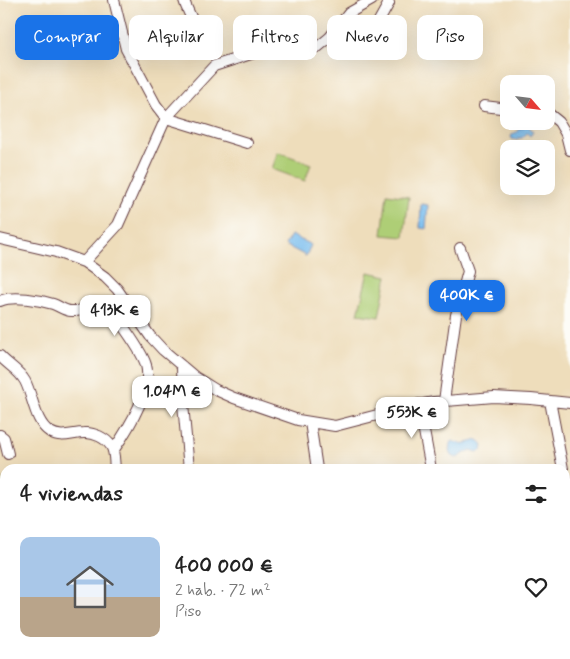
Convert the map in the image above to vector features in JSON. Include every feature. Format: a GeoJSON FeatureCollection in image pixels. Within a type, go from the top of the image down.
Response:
{"type":"FeatureCollection","features":[{"type":"Feature","properties":{"kind":"street"},"geometry":{"type":"LineString","coordinates":[[114,0],[126,49],[156,105],[166,118],[247,143]]}},
{"type":"Feature","properties":{"kind":"street"},"geometry":{"type":"LineString","coordinates":[[184,0],[190,15]]}},
{"type":"Feature","properties":{"kind":"street"},"geometry":{"type":"LineString","coordinates":[[84,262],[118,225],[166,118],[214,66],[257,52],[318,47],[330,37],[350,13],[372,0]]}},
{"type":"Feature","properties":{"kind":"street"},"geometry":{"type":"LineString","coordinates":[[382,15],[389,3],[387,0]]}},
{"type":"Feature","properties":{"kind":"street"},"geometry":{"type":"LineString","coordinates":[[484,106],[500,108]]}},
{"type":"Feature","properties":{"kind":"street"},"geometry":{"type":"LineString","coordinates":[[555,119],[566,134],[570,150]]}},
{"type":"Feature","properties":{"kind":"street"},"geometry":{"type":"LineString","coordinates":[[0,239],[56,252],[84,262],[105,276],[117,289],[150,336],[163,350],[195,377],[234,398],[298,420],[335,426],[419,404],[494,397],[570,403]]}},
{"type":"Feature","properties":{"kind":"street"},"geometry":{"type":"LineString","coordinates":[[444,401],[456,315],[468,271],[460,248]]}},
{"type":"Feature","properties":{"kind":"street"},"geometry":{"type":"LineString","coordinates":[[0,301],[13,298],[39,301],[70,311],[103,308],[110,310],[115,315],[145,362],[147,371],[143,396],[126,432],[113,452]]}},
{"type":"Feature","properties":{"kind":"street"},"geometry":{"type":"LineString","coordinates":[[0,356],[17,370],[25,380],[42,426],[60,436],[85,432],[104,439],[112,447],[114,464]]}},
{"type":"Feature","properties":{"kind":"street"},"geometry":{"type":"LineString","coordinates":[[182,366],[183,404],[189,464]]}},
{"type":"Feature","properties":{"kind":"street"},"geometry":{"type":"LineString","coordinates":[[550,401],[562,464]]}},
{"type":"Feature","properties":{"kind":"street"},"geometry":{"type":"LineString","coordinates":[[419,404],[430,464]]}},
{"type":"Feature","properties":{"kind":"street"},"geometry":{"type":"LineString","coordinates":[[310,422],[316,464]]}},
{"type":"Feature","properties":{"kind":"street"},"geometry":{"type":"LineString","coordinates":[[0,435],[4,438],[8,454]]}},
{"type":"Feature","properties":{"kind":"green space"},"geometry":{"type":"Polygon","coordinates":[[[278,152],[311,164],[305,181],[272,169],[278,152]]]}},
{"type":"Feature","properties":{"kind":"green space"},"geometry":{"type":"Polygon","coordinates":[[[387,194],[409,197],[404,237],[382,235],[387,194]]]}},
{"type":"Feature","properties":{"kind":"green space"},"geometry":{"type":"Polygon","coordinates":[[[368,272],[387,276],[379,317],[358,314],[368,272]]]}},
{"type":"Feature","properties":{"kind":"water"},"geometry":{"type":"Polygon","coordinates":[[[518,130],[532,130],[533,132],[530,136],[527,133],[517,140],[512,139],[511,136],[518,130]]]}},
{"type":"Feature","properties":{"kind":"water"},"geometry":{"type":"Polygon","coordinates":[[[421,204],[428,205],[426,229],[420,228],[421,204]]]}},
{"type":"Feature","properties":{"kind":"water"},"geometry":{"type":"Polygon","coordinates":[[[291,235],[311,245],[306,256],[285,245],[291,235]]]}},
{"type":"Feature","properties":{"kind":"water"},"geometry":{"type":"Polygon","coordinates":[[[478,440],[483,446],[482,450],[477,452],[471,450],[457,458],[451,456],[449,451],[450,443],[453,441],[468,443],[478,440]]]}}]}
